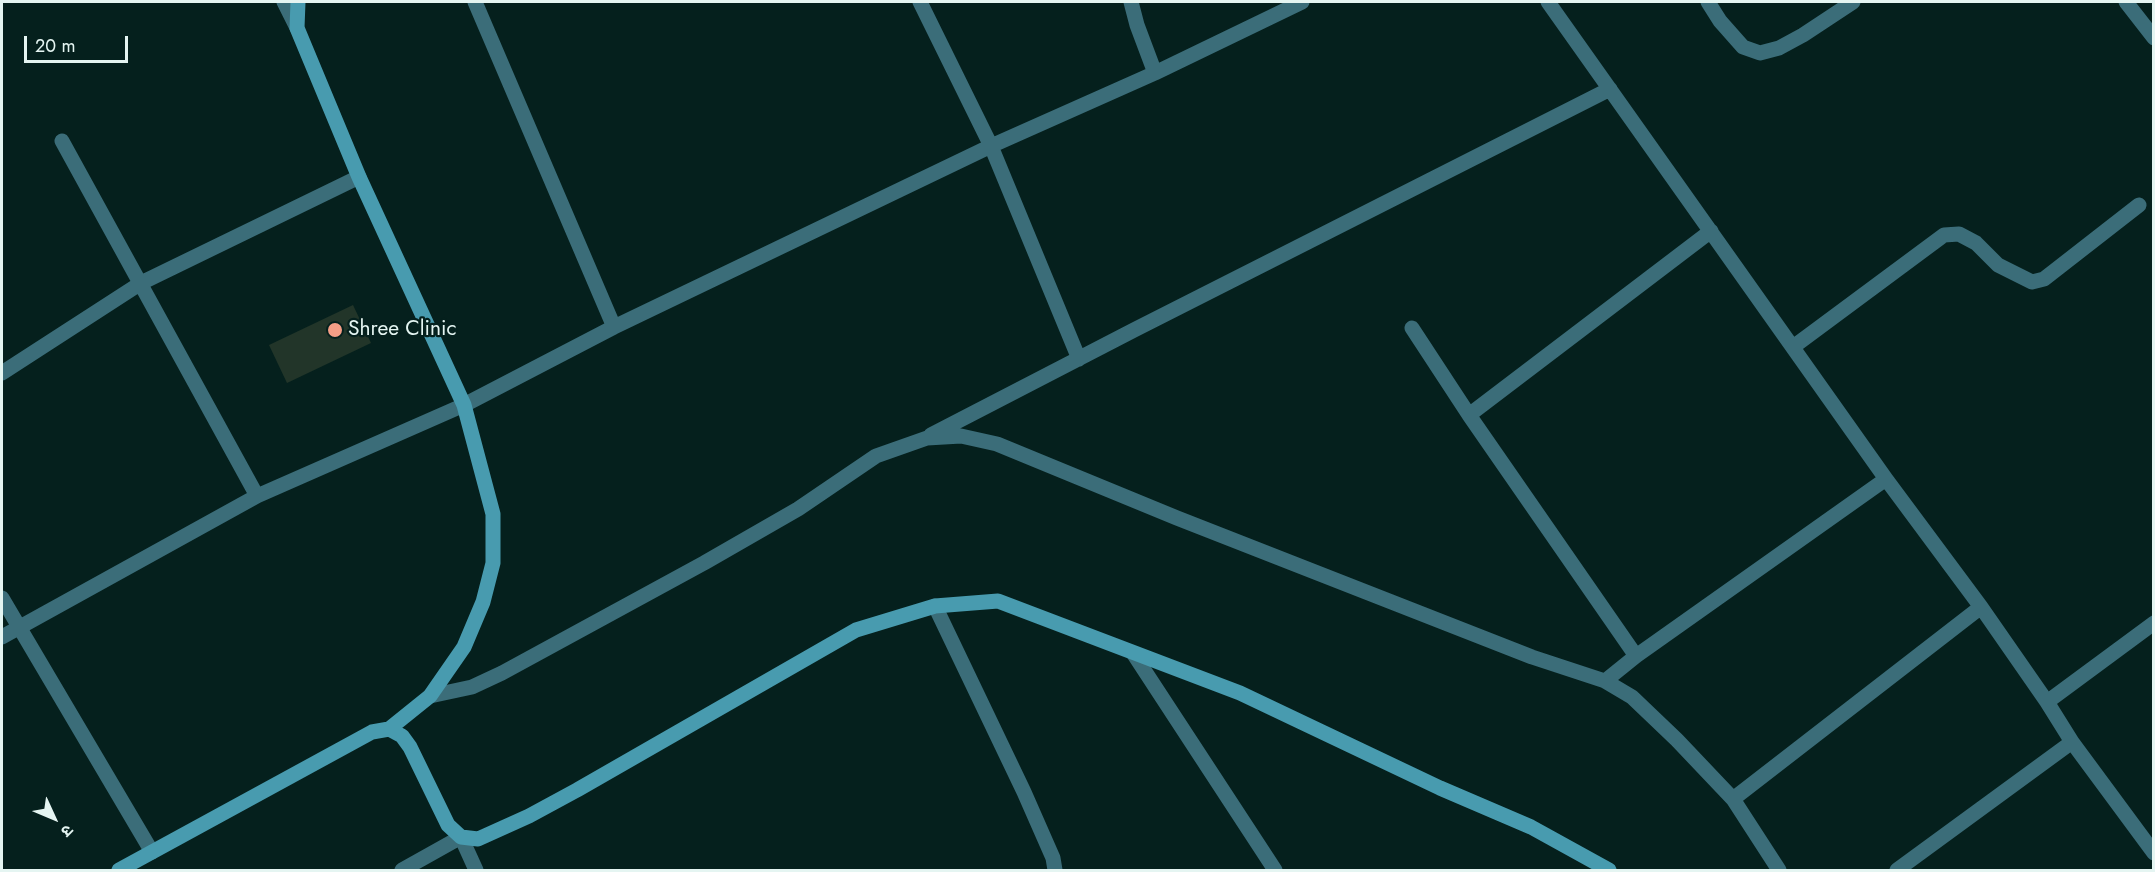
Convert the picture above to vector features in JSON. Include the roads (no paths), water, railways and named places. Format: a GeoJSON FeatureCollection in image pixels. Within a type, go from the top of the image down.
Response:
{"type":"FeatureCollection","features":[{"type":"Feature","properties":{"kind":"main road"},"geometry":{"type":"LineString","coordinates":[[118,870],[372,732],[389,729],[430,696],[464,647],[483,602],[493,562],[494,514],[464,405],[359,177],[297,28],[297,2]]}},
{"type":"Feature","properties":{"kind":"main road"},"geometry":{"type":"LineString","coordinates":[[389,729],[402,736],[410,747],[448,825],[461,837],[478,839],[529,816],[856,630],[935,606],[998,601],[1240,693],[1440,788],[1531,827],[1609,870]]}},
{"type":"Feature","properties":{"kind":"street"},"geometry":{"type":"LineString","coordinates":[[284,2],[297,28]]}},
{"type":"Feature","properties":{"kind":"street"},"geometry":{"type":"LineString","coordinates":[[475,2],[614,327]]}},
{"type":"Feature","properties":{"kind":"street"},"geometry":{"type":"LineString","coordinates":[[920,2],[991,146],[1079,359]]}},
{"type":"Feature","properties":{"kind":"street"},"geometry":{"type":"LineString","coordinates":[[1131,2],[1155,73]]}},
{"type":"Feature","properties":{"kind":"street"},"geometry":{"type":"LineString","coordinates":[[2,637],[257,496],[464,405],[614,327],[991,146],[1155,73],[1302,2]]}},
{"type":"Feature","properties":{"kind":"street"},"geometry":{"type":"LineString","coordinates":[[1548,2],[1886,479],[1981,607],[2072,742],[2154,853]]}},
{"type":"Feature","properties":{"kind":"street"},"geometry":{"type":"LineString","coordinates":[[1708,2],[1720,21],[1743,47],[1760,53],[1779,48],[1853,2]]}},
{"type":"Feature","properties":{"kind":"street"},"geometry":{"type":"LineString","coordinates":[[2126,2],[2148,20],[2154,38]]}},
{"type":"Feature","properties":{"kind":"street"},"geometry":{"type":"LineString","coordinates":[[430,696],[472,687],[502,673],[798,509],[876,456],[927,438],[1610,89]]}},
{"type":"Feature","properties":{"kind":"street"},"geometry":{"type":"LineString","coordinates":[[62,141],[257,496]]}},
{"type":"Feature","properties":{"kind":"street"},"geometry":{"type":"LineString","coordinates":[[2,373],[141,283],[359,177]]}},
{"type":"Feature","properties":{"kind":"street"},"geometry":{"type":"LineString","coordinates":[[1793,347],[1944,235],[1959,234],[1976,243],[1998,265],[2032,282],[2044,279],[2139,205]]}},
{"type":"Feature","properties":{"kind":"street"},"geometry":{"type":"LineString","coordinates":[[1469,415],[1711,231]]}},
{"type":"Feature","properties":{"kind":"street"},"geometry":{"type":"LineString","coordinates":[[1412,328],[1469,415],[1636,656]]}},
{"type":"Feature","properties":{"kind":"street"},"geometry":{"type":"LineString","coordinates":[[927,438],[961,436],[997,444],[1177,518],[1532,657],[1605,681],[1632,697],[1733,799],[1779,870]]}},
{"type":"Feature","properties":{"kind":"street"},"geometry":{"type":"LineString","coordinates":[[1605,681],[1636,656],[1886,479]]}},
{"type":"Feature","properties":{"kind":"street"},"geometry":{"type":"LineString","coordinates":[[2,598],[152,852]]}},
{"type":"Feature","properties":{"kind":"street"},"geometry":{"type":"LineString","coordinates":[[935,606],[1024,792],[1053,858],[1055,870]]}},
{"type":"Feature","properties":{"kind":"street"},"geometry":{"type":"LineString","coordinates":[[1733,799],[1981,607]]}},
{"type":"Feature","properties":{"kind":"street"},"geometry":{"type":"LineString","coordinates":[[2047,702],[2154,623]]}},
{"type":"Feature","properties":{"kind":"street"},"geometry":{"type":"LineString","coordinates":[[1133,652],[1275,870]]}},
{"type":"Feature","properties":{"kind":"street"},"geometry":{"type":"LineString","coordinates":[[1897,870],[2072,742]]}},
{"type":"Feature","properties":{"kind":"street"},"geometry":{"type":"LineString","coordinates":[[402,870],[461,837],[476,870]]}},
{"type":"Feature","properties":{"kind":"place","name":"Shree Clinic"},"geometry":{"type":"Point","coordinates":[335,330]}}]}
